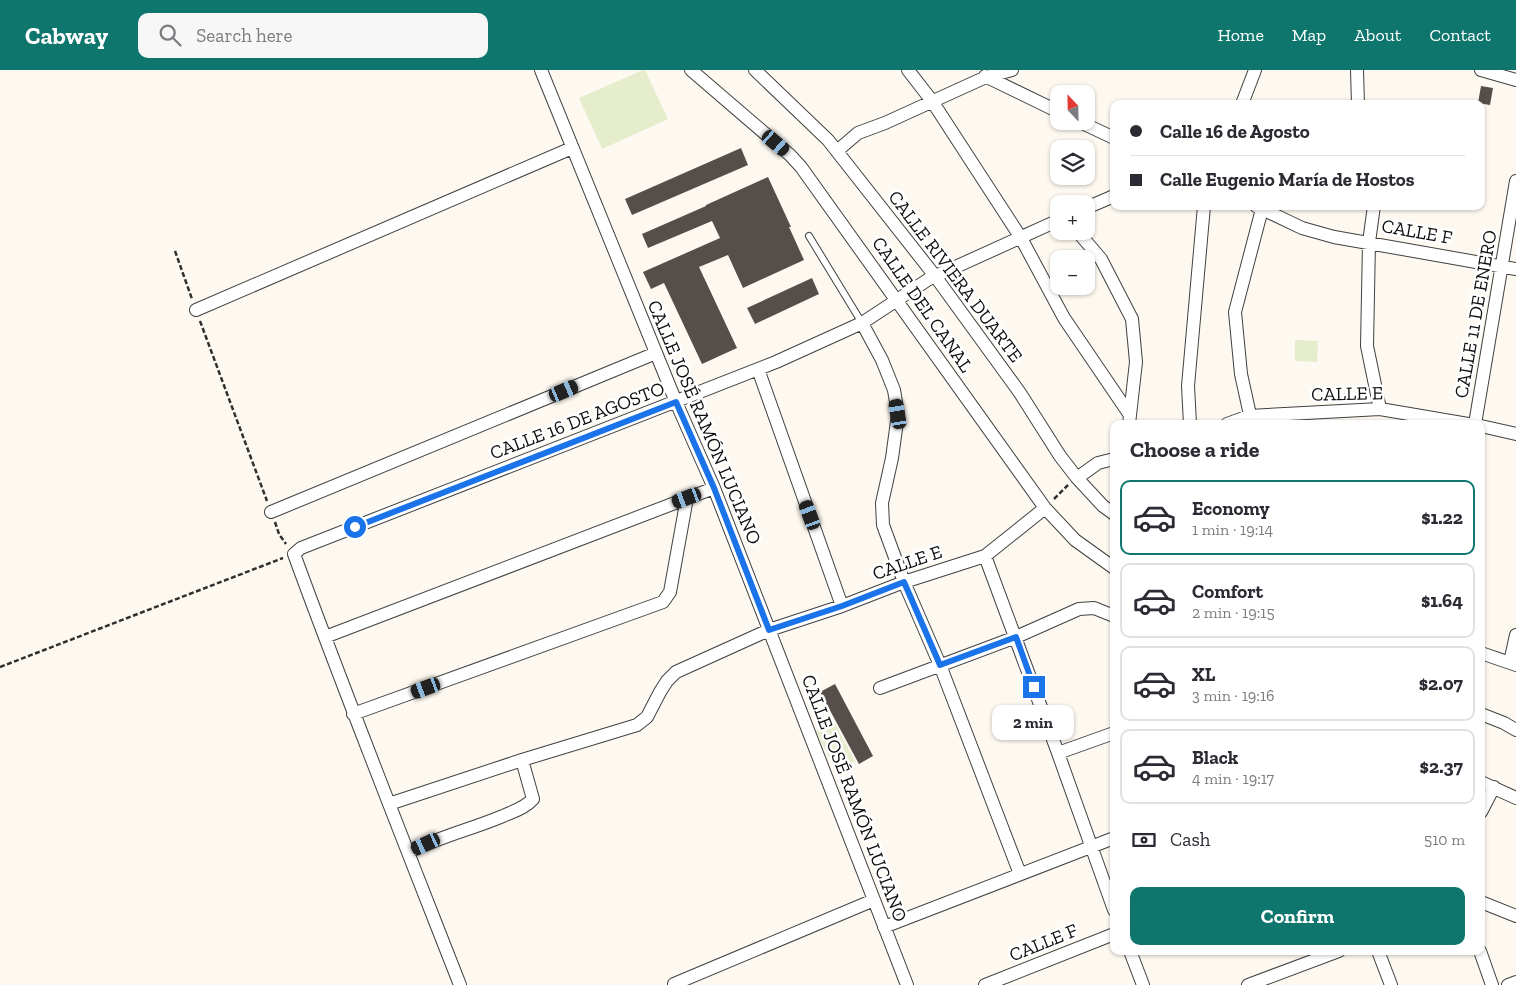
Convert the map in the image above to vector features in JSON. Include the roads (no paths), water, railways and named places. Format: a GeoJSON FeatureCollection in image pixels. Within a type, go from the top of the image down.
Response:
{"type":"FeatureCollection","features":[{"type":"Feature","properties":{"kind":"street","name":"CALLE JOSÉ RAMÓN LUCIANO"},"geometry":{"type":"LineString","coordinates":[[541,70],[676,402],[714,488],[907,985]]}},
{"type":"Feature","properties":{"kind":"street","name":"CALLE DEL CANAL"},"geometry":{"type":"LineString","coordinates":[[692,70],[790,155],[801,167],[899,299],[1047,506],[1075,540],[1110,565]]}},
{"type":"Feature","properties":{"kind":"street","name":"CALLE RIVIERA DUARTE"},"geometry":{"type":"LineString","coordinates":[[755,70],[828,140],[837,151],[1020,393],[1074,480],[1110,511]]}},
{"type":"Feature","properties":{"kind":"street"},"geometry":{"type":"LineString","coordinates":[[908,70],[932,102],[1021,238],[1064,318],[1129,419]]}},
{"type":"Feature","properties":{"kind":"street"},"geometry":{"type":"LineString","coordinates":[[837,151],[858,133],[932,102],[984,74],[1012,70]]}},
{"type":"Feature","properties":{"kind":"street"},"geometry":{"type":"LineString","coordinates":[[1244,100],[1255,70]]}},
{"type":"Feature","properties":{"kind":"street"},"geometry":{"type":"LineString","coordinates":[[1357,70],[1358,100]]}},
{"type":"Feature","properties":{"kind":"street"},"geometry":{"type":"LineString","coordinates":[[1481,70],[1516,80]]}},
{"type":"Feature","properties":{"kind":"street"},"geometry":{"type":"LineString","coordinates":[[984,74],[1050,107]]}},
{"type":"Feature","properties":{"kind":"street"},"geometry":{"type":"LineString","coordinates":[[1095,129],[1110,136]]}},
{"type":"Feature","properties":{"kind":"street"},"geometry":{"type":"LineString","coordinates":[[196,310],[572,148]]}},
{"type":"Feature","properties":{"kind":"street","name":"CALLE 11 DE ENERO"},"geometry":{"type":"LineString","coordinates":[[1476,420],[1516,181]]}},
{"type":"Feature","properties":{"kind":"street"},"geometry":{"type":"LineString","coordinates":[[1095,204],[1110,198]]}},
{"type":"Feature","properties":{"kind":"street"},"geometry":{"type":"LineString","coordinates":[[1190,420],[1188,386],[1204,210]]}},
{"type":"Feature","properties":{"kind":"street"},"geometry":{"type":"LineString","coordinates":[[1250,420],[1241,374],[1236,312],[1259,210]]}},
{"type":"Feature","properties":{"kind":"street","name":"CALLE F"},"geometry":{"type":"LineString","coordinates":[[1263,210],[1302,228],[1334,237],[1516,269]]}},
{"type":"Feature","properties":{"kind":"street"},"geometry":{"type":"LineString","coordinates":[[1373,210],[1369,242],[1367,346],[1380,408]]}},
{"type":"Feature","properties":{"kind":"street","name":"CALLE 16 DE AGOSTO"},"geometry":{"type":"LineString","coordinates":[[324,637],[294,554],[301,548],[758,369],[862,323],[932,278],[1050,224]]}},
{"type":"Feature","properties":{"kind":"street"},"geometry":{"type":"LineString","coordinates":[[1085,240],[1101,259],[1132,319],[1136,362],[1129,419]]}},
{"type":"Feature","properties":{"kind":"street"},"geometry":{"type":"LineString","coordinates":[[862,323],[882,360],[894,390],[898,414],[892,458],[882,503],[883,524],[904,582],[940,665],[1020,874]]}},
{"type":"Feature","properties":{"kind":"street"},"geometry":{"type":"LineString","coordinates":[[271,512],[656,353]]}},
{"type":"Feature","properties":{"kind":"street"},"geometry":{"type":"LineString","coordinates":[[758,369],[842,606]]}},
{"type":"Feature","properties":{"kind":"street","name":"CALLE E"},"geometry":{"type":"LineString","coordinates":[[1250,420],[1380,408],[1446,420]]}},
{"type":"Feature","properties":{"kind":"street"},"geometry":{"type":"LineString","coordinates":[[1485,427],[1516,434]]}},
{"type":"Feature","properties":{"kind":"street"},"geometry":{"type":"LineString","coordinates":[[1074,480],[1098,463],[1110,460]]}},
{"type":"Feature","properties":{"kind":"street"},"geometry":{"type":"LineString","coordinates":[[460,985],[324,637],[714,488]]}},
{"type":"Feature","properties":{"kind":"street"},"geometry":{"type":"LineString","coordinates":[[354,714],[662,602],[670,592],[687,498]]}},
{"type":"Feature","properties":{"kind":"street","name":"CALLE E"},"geometry":{"type":"LineString","coordinates":[[389,804],[522,760],[637,725],[647,717],[660,692],[676,672],[769,630],[842,606],[904,582],[985,556],[1047,506]]}},
{"type":"Feature","properties":{"kind":"street"},"geometry":{"type":"LineString","coordinates":[[985,556],[1110,900]]}},
{"type":"Feature","properties":{"kind":"street"},"geometry":{"type":"LineString","coordinates":[[880,688],[1016,637],[1079,609],[1094,608],[1110,614]]}},
{"type":"Feature","properties":{"kind":"street"},"geometry":{"type":"LineString","coordinates":[[1485,654],[1513,663],[1516,635]]}},
{"type":"Feature","properties":{"kind":"street"},"geometry":{"type":"LineString","coordinates":[[1485,716],[1516,730]]}},
{"type":"Feature","properties":{"kind":"street"},"geometry":{"type":"LineString","coordinates":[[1058,753],[1110,734]]}},
{"type":"Feature","properties":{"kind":"street"},"geometry":{"type":"LineString","coordinates":[[409,852],[527,806],[532,799],[522,760]]}},
{"type":"Feature","properties":{"kind":"street"},"geometry":{"type":"LineString","coordinates":[[1485,784],[1516,798]]}},
{"type":"Feature","properties":{"kind":"street"},"geometry":{"type":"LineString","coordinates":[[1485,804],[1494,787]]}},
{"type":"Feature","properties":{"kind":"street"},"geometry":{"type":"LineString","coordinates":[[884,927],[1110,840]]}},
{"type":"Feature","properties":{"kind":"street"},"geometry":{"type":"LineString","coordinates":[[674,984],[874,900]]}},
{"type":"Feature","properties":{"kind":"street"},"geometry":{"type":"LineString","coordinates":[[1485,904],[1516,916]]}},
{"type":"Feature","properties":{"kind":"street","name":"CALLE F"},"geometry":{"type":"LineString","coordinates":[[985,985],[1110,936]]}},
{"type":"Feature","properties":{"kind":"street"},"geometry":{"type":"LineString","coordinates":[[1132,955],[1143,985]]}},
{"type":"Feature","properties":{"kind":"street"},"geometry":{"type":"LineString","coordinates":[[1248,985],[1329,955]]}},
{"type":"Feature","properties":{"kind":"street"},"geometry":{"type":"LineString","coordinates":[[1380,955],[1391,985]]}},
{"type":"Feature","properties":{"kind":"street"},"geometry":{"type":"LineString","coordinates":[[1481,955],[1492,985]]}},
{"type":"Feature","properties":{"kind":"street"},"geometry":{"type":"LineString","coordinates":[[1508,985],[1516,982]]}},
{"type":"Feature","properties":{"kind":"lane"},"geometry":{"type":"LineString","coordinates":[[809,236],[862,323]]}}]}
